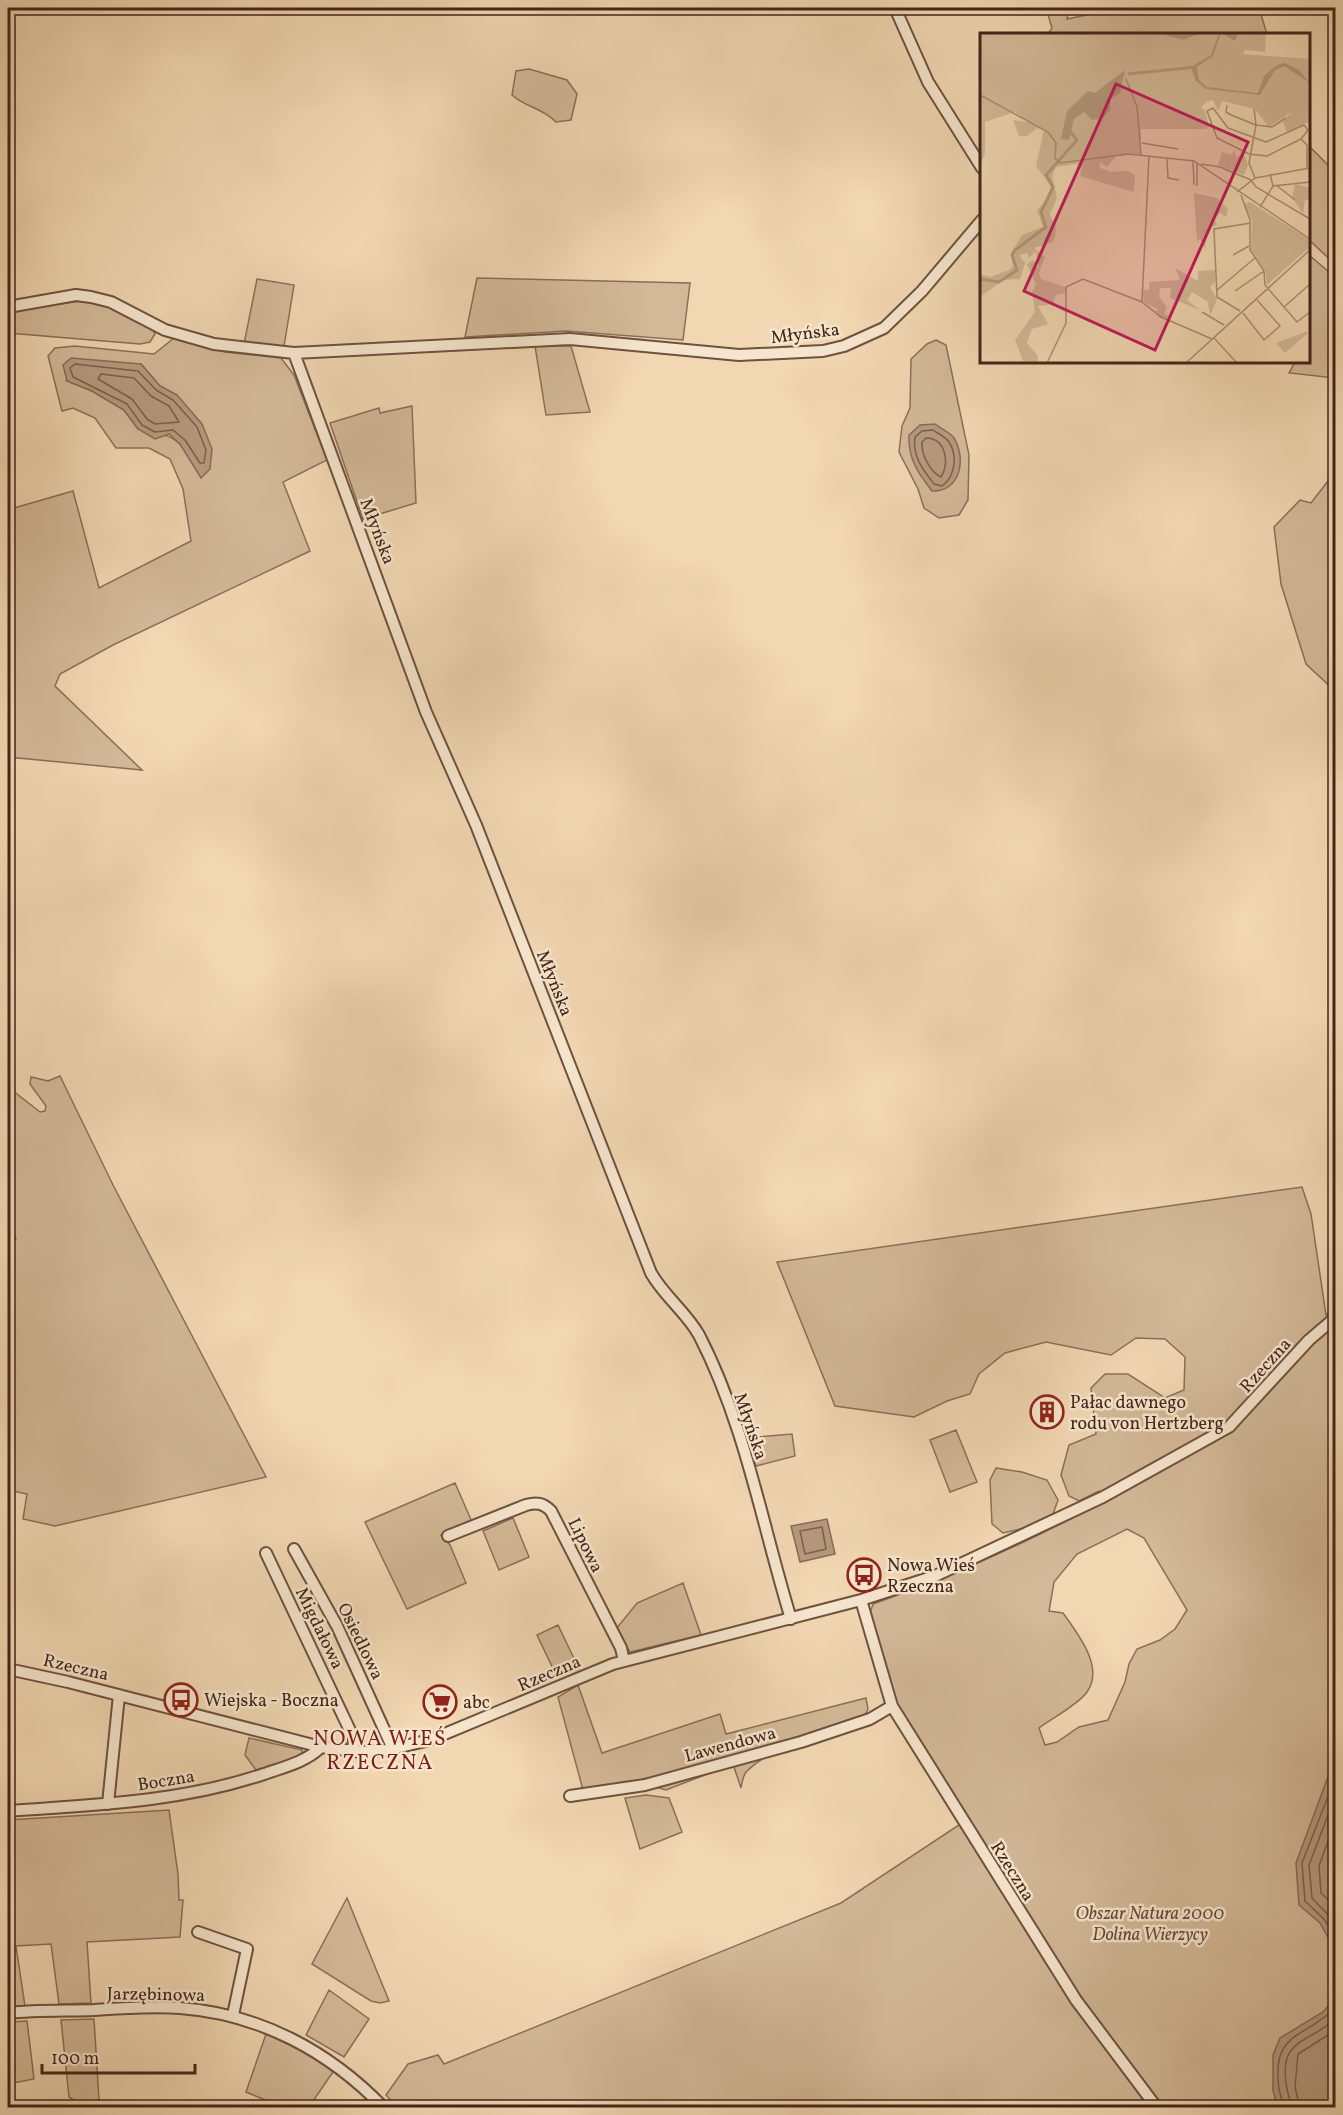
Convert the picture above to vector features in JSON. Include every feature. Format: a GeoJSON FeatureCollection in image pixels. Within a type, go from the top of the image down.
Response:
{"type":"FeatureCollection","features":[{"type":"Feature","properties":{"kind":"street"},"geometry":{"type":"LineString","coordinates":[[895,8],[928,82],[980,166]]}},
{"type":"Feature","properties":{"kind":"street","name":"Młyńska"},"geometry":{"type":"LineString","coordinates":[[8,307],[76,295],[91,297],[111,302],[165,330],[204,341],[294,353],[570,339],[739,355],[823,351],[865,338],[884,328],[914,300],[980,221]]}},
{"type":"Feature","properties":{"kind":"street","name":"Młyńska"},"geometry":{"type":"LineString","coordinates":[[294,353],[426,712],[476,825],[651,1273],[697,1332],[710,1359],[736,1428],[761,1507],[791,1619]]}},
{"type":"Feature","properties":{"kind":"street","name":"Rzeczna"},"geometry":{"type":"LineString","coordinates":[[8,1669],[321,1747],[353,1751],[393,1749],[447,1735],[586,1674],[624,1661],[903,1588],[966,1562],[1103,1497],[1230,1427],[1309,1340],[1335,1317]]}},
{"type":"Feature","properties":{"kind":"street","name":"Lipowa"},"geometry":{"type":"LineString","coordinates":[[448,1536],[526,1505],[539,1503],[546,1506],[551,1511],[621,1648],[624,1661]]}},
{"type":"Feature","properties":{"kind":"street","name":"Osiedlowa"},"geometry":{"type":"LineString","coordinates":[[294,1549],[337,1626],[393,1749]]}},
{"type":"Feature","properties":{"kind":"street","name":"Migdałowa"},"geometry":{"type":"LineString","coordinates":[[266,1553],[354,1739],[353,1751]]}},
{"type":"Feature","properties":{"kind":"street","name":"Rzeczna"},"geometry":{"type":"LineString","coordinates":[[861,1600],[892,1706],[1076,2000],[1157,2108]]}},
{"type":"Feature","properties":{"kind":"street"},"geometry":{"type":"LineString","coordinates":[[108,1804],[119,1695]]}},
{"type":"Feature","properties":{"kind":"street","name":"Lawendowa"},"geometry":{"type":"LineString","coordinates":[[570,1796],[645,1785],[801,1742],[870,1719],[892,1706]]}},
{"type":"Feature","properties":{"kind":"street","name":"Boczna"},"geometry":{"type":"LineString","coordinates":[[8,1811],[145,1801],[217,1789],[312,1756],[321,1747]]}},
{"type":"Feature","properties":{"kind":"street"},"geometry":{"type":"LineString","coordinates":[[198,1932],[247,1949],[233,2015]]}},
{"type":"Feature","properties":{"kind":"street","name":"Jarzębinowa"},"geometry":{"type":"LineString","coordinates":[[8,2013],[179,2008],[233,2015],[278,2032],[323,2055],[349,2074],[384,2108]]}},
{"type":"Feature","properties":{"kind":"green space"},"geometry":{"type":"Polygon","coordinates":[[[1046,8],[1070,8],[1067,19],[1096,13],[1107,8],[1259,8],[1267,33],[1049,33],[1052,28],[1046,8]]]}},
{"type":"Feature","properties":{"kind":"green space"},"geometry":{"type":"Polygon","coordinates":[[[529,69],[567,80],[577,94],[571,120],[556,122],[545,113],[512,95],[516,71],[529,69]]]}},
{"type":"Feature","properties":{"kind":"green space"},"geometry":{"type":"Polygon","coordinates":[[[1310,147],[1335,172],[1335,264],[1310,241],[1310,147]]]}},
{"type":"Feature","properties":{"kind":"green space"},"geometry":{"type":"Polygon","coordinates":[[[1310,256],[1335,277],[1335,378],[1289,373],[1294,363],[1310,363],[1310,256]]]}},
{"type":"Feature","properties":{"kind":"green space"},"geometry":{"type":"Polygon","coordinates":[[[477,278],[690,283],[683,340],[566,331],[465,337],[477,278]]]}},
{"type":"Feature","properties":{"kind":"green space"},"geometry":{"type":"Polygon","coordinates":[[[257,279],[294,285],[284,346],[244,344],[257,279]]]}},
{"type":"Feature","properties":{"kind":"green space"},"geometry":{"type":"Polygon","coordinates":[[[81,301],[107,305],[153,329],[155,334],[150,342],[140,344],[8,333],[8,311],[81,301]]]}},
{"type":"Feature","properties":{"kind":"green space"},"geometry":{"type":"Polygon","coordinates":[[[174,338],[225,352],[281,358],[294,375],[327,460],[283,482],[310,551],[113,645],[60,674],[55,686],[142,770],[8,757],[8,484],[14,508],[73,491],[99,588],[191,541],[183,489],[170,459],[149,448],[116,448],[95,418],[73,408],[62,411],[48,356],[55,348],[75,346],[154,354],[174,338]],[[141,364],[67,381],[92,391],[124,410],[138,429],[163,434],[177,442],[183,447],[201,477],[177,395],[160,386],[141,364]]]}},
{"type":"Feature","properties":{"kind":"green space"},"geometry":{"type":"Polygon","coordinates":[[[936,340],[946,345],[969,455],[968,500],[959,515],[939,518],[924,508],[918,489],[899,452],[902,426],[910,408],[911,359],[927,344],[936,340]]]}},
{"type":"Feature","properties":{"kind":"green space"},"geometry":{"type":"Polygon","coordinates":[[[535,346],[571,346],[590,412],[546,415],[535,346]]]}},
{"type":"Feature","properties":{"kind":"green space"},"geometry":{"type":"Polygon","coordinates":[[[412,406],[416,503],[363,519],[330,423],[379,408],[380,413],[412,406]]]}},
{"type":"Feature","properties":{"kind":"green space"},"geometry":{"type":"Polygon","coordinates":[[[1335,472],[1335,691],[1306,664],[1281,584],[1274,527],[1300,500],[1311,503],[1335,472]]]}},
{"type":"Feature","properties":{"kind":"green space"},"geometry":{"type":"Polygon","coordinates":[[[60,1076],[113,1185],[266,1477],[55,1526],[23,1519],[27,1494],[8,1490],[8,1244],[16,1239],[8,1218],[8,1087],[40,1112],[45,1111],[46,1106],[30,1084],[31,1077],[48,1081],[60,1076]]]}},
{"type":"Feature","properties":{"kind":"green space","name":"Obszar Natura 2000 Dolina Wierzycy"},"geometry":{"type":"Polygon","coordinates":[[[1302,1187],[1311,1214],[1326,1315],[1335,1307],[1335,2107],[398,2108],[386,2095],[408,2064],[438,2055],[444,2064],[841,1903],[965,1821],[897,1707],[870,1613],[873,1604],[990,1557],[1104,1501],[1099,1491],[1079,1501],[1069,1496],[1061,1475],[1069,1445],[1096,1434],[1091,1388],[1105,1374],[1128,1374],[1165,1398],[1184,1390],[1185,1357],[1165,1339],[1136,1338],[1111,1355],[1046,1342],[1005,1353],[979,1374],[970,1394],[947,1401],[914,1417],[835,1406],[777,1262],[1302,1187]],[[1127,1529],[1077,1554],[1054,1582],[1049,1611],[1063,1613],[1087,1651],[1093,1672],[1092,1682],[1083,1697],[1039,1728],[1045,1745],[1057,1742],[1079,1727],[1108,1720],[1137,1649],[1160,1640],[1175,1629],[1187,1610],[1144,1538],[1127,1529]]]}},
{"type":"Feature","properties":{"kind":"green space"},"geometry":{"type":"Polygon","coordinates":[[[956,1430],[977,1482],[950,1492],[930,1440],[956,1430]]]}},
{"type":"Feature","properties":{"kind":"green space"},"geometry":{"type":"Polygon","coordinates":[[[792,1434],[795,1456],[756,1466],[746,1438],[792,1434]]]}},
{"type":"Feature","properties":{"kind":"green space"},"geometry":{"type":"Polygon","coordinates":[[[996,1468],[1022,1472],[1047,1480],[1058,1500],[1053,1514],[1024,1528],[1003,1533],[992,1524],[990,1480],[996,1468]]]}},
{"type":"Feature","properties":{"kind":"green space"},"geometry":{"type":"Polygon","coordinates":[[[455,1483],[472,1522],[441,1535],[450,1545],[466,1583],[407,1609],[365,1522],[455,1483]]]}},
{"type":"Feature","properties":{"kind":"green space"},"geometry":{"type":"Polygon","coordinates":[[[513,1518],[529,1557],[499,1570],[483,1531],[513,1518]]]}},
{"type":"Feature","properties":{"kind":"green space"},"geometry":{"type":"Polygon","coordinates":[[[683,1583],[701,1635],[630,1652],[616,1629],[637,1603],[683,1583]]]}},
{"type":"Feature","properties":{"kind":"green space"},"geometry":{"type":"Polygon","coordinates":[[[558,1625],[579,1669],[557,1677],[537,1635],[558,1625]]]}},
{"type":"Feature","properties":{"kind":"green space"},"geometry":{"type":"Polygon","coordinates":[[[578,1685],[602,1753],[720,1714],[726,1734],[866,1698],[868,1709],[863,1718],[786,1746],[758,1762],[747,1771],[741,1788],[733,1764],[666,1790],[642,1783],[583,1790],[558,1697],[578,1685]]]}},
{"type":"Feature","properties":{"kind":"green space"},"geometry":{"type":"Polygon","coordinates":[[[249,1738],[302,1750],[303,1757],[266,1770],[256,1770],[245,1755],[249,1738]]]}},
{"type":"Feature","properties":{"kind":"green space"},"geometry":{"type":"Polygon","coordinates":[[[646,1795],[669,1798],[682,1832],[640,1849],[625,1798],[646,1795]]]}},
{"type":"Feature","properties":{"kind":"green space"},"geometry":{"type":"Polygon","coordinates":[[[169,1810],[178,1874],[179,1900],[183,1900],[180,1937],[87,1942],[91,2003],[59,2004],[51,1944],[16,1946],[25,2006],[8,2007],[8,1820],[169,1810]]]}},
{"type":"Feature","properties":{"kind":"green space"},"geometry":{"type":"Polygon","coordinates":[[[347,1898],[389,2001],[380,2003],[371,2001],[312,1964],[347,1898]]]}},
{"type":"Feature","properties":{"kind":"green space"},"geometry":{"type":"Polygon","coordinates":[[[329,1990],[369,2019],[344,2057],[306,2035],[329,1990]]]}},
{"type":"Feature","properties":{"kind":"green space"},"geometry":{"type":"Polygon","coordinates":[[[94,2019],[99,2100],[80,2104],[69,2097],[61,2020],[94,2019]]]}},
{"type":"Feature","properties":{"kind":"green space"},"geometry":{"type":"Polygon","coordinates":[[[27,2021],[34,2079],[8,2084],[8,2022],[27,2021]]]}},
{"type":"Feature","properties":{"kind":"green space"},"geometry":{"type":"Polygon","coordinates":[[[266,2034],[300,2049],[335,2069],[309,2107],[282,2107],[246,2092],[266,2034]]]}},
{"type":"Feature","properties":{"kind":"water"},"geometry":{"type":"Polygon","coordinates":[[[71,358],[141,364],[160,386],[177,395],[202,424],[212,449],[210,469],[201,478],[180,444],[169,434],[155,439],[138,429],[124,410],[92,391],[67,381],[63,365],[71,358]]]}},
{"type":"Feature","properties":{"kind":"water"},"geometry":{"type":"Polygon","coordinates":[[[935,424],[954,438],[960,456],[960,465],[955,480],[949,486],[942,490],[932,491],[915,465],[910,451],[909,435],[920,425],[935,424]]]}},
{"type":"Feature","properties":{"kind":"water"},"geometry":{"type":"Polygon","coordinates":[[[827,1519],[835,1554],[800,1562],[791,1526],[827,1519]]]}},
{"type":"Feature","properties":{"kind":"water"},"geometry":{"type":"Polygon","coordinates":[[[1335,1768],[1335,1950],[1320,1923],[1299,1905],[1296,1863],[1329,1774],[1335,1768]]]}},
{"type":"Feature","properties":{"kind":"water"},"geometry":{"type":"Polygon","coordinates":[[[1335,1998],[1335,2107],[1278,2107],[1273,2091],[1273,2055],[1280,2038],[1323,2012],[1335,1998]]]}},
{"type":"Feature","properties":{"kind":"place","name":"Pałac dawnego rodu von Hertzberg"},"geometry":{"type":"Point","coordinates":[1047,1412]}},
{"type":"Feature","properties":{"kind":"place","name":"Nowa Wieś Rzeczna"},"geometry":{"type":"Point","coordinates":[864,1575]}},
{"type":"Feature","properties":{"kind":"place","name":"Wiejska - Boczna"},"geometry":{"type":"Point","coordinates":[181,1700]}},
{"type":"Feature","properties":{"kind":"place","name":"abc"},"geometry":{"type":"Point","coordinates":[440,1702]}},
{"type":"Feature","properties":{"kind":"district","name":"NOWA WIEŚ RZECZNA"},"geometry":{"type":"Point","coordinates":[380,1750]}}]}
